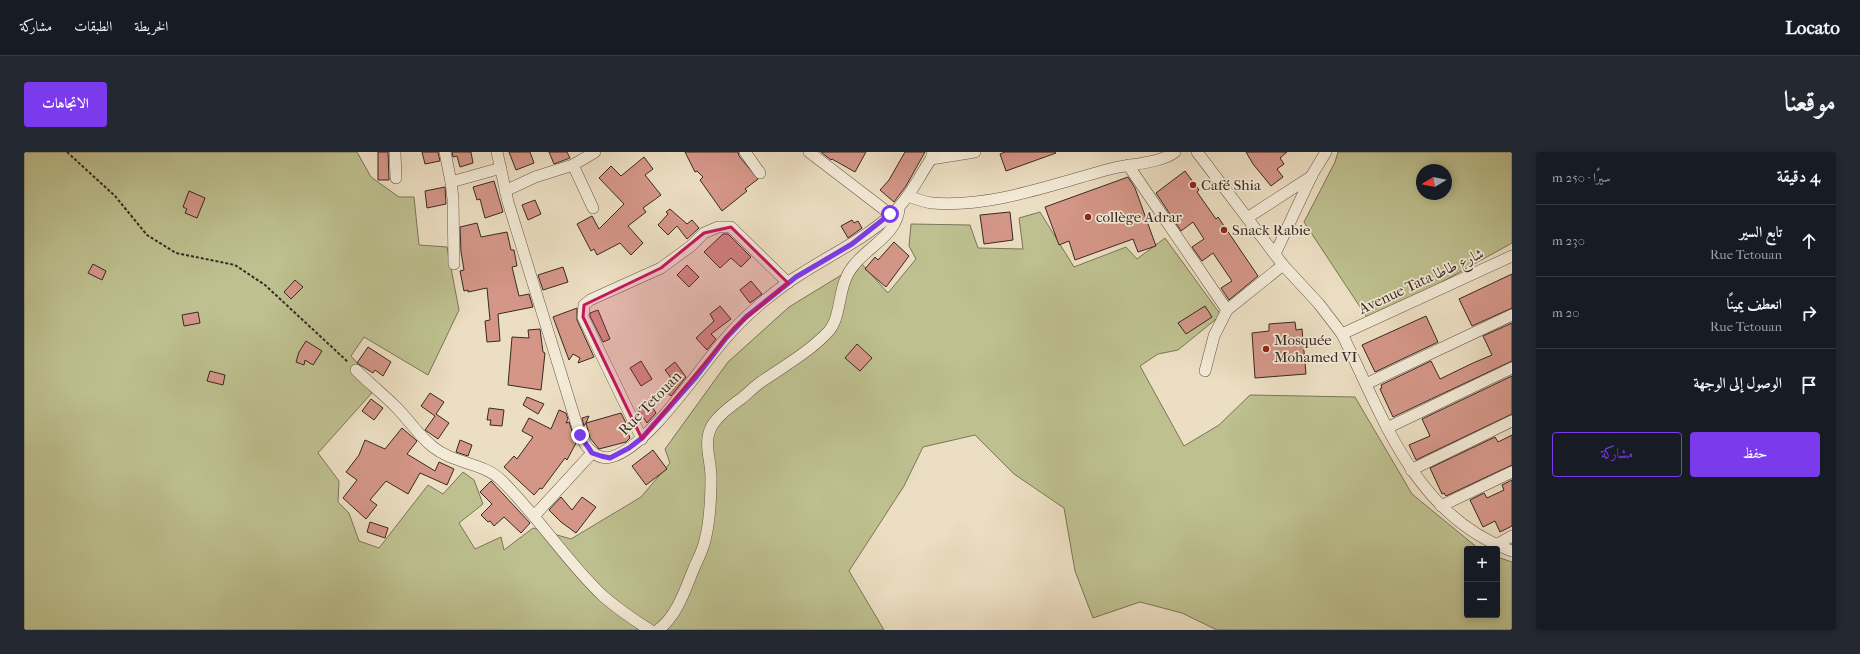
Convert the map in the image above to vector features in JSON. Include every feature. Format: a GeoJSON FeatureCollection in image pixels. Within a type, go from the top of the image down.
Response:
{"type":"FeatureCollection","features":[{"type":"Feature","properties":{"kind":"street"},"geometry":{"type":"LineString","coordinates":[[395,152],[396,178]]}},
{"type":"Feature","properties":{"kind":"street"},"geometry":{"type":"LineString","coordinates":[[445,152],[451,182],[454,264]]}},
{"type":"Feature","properties":{"kind":"street"},"geometry":{"type":"LineString","coordinates":[[497,152],[505,191],[578,429],[584,443],[592,453],[535,515]]}},
{"type":"Feature","properties":{"kind":"street"},"geometry":{"type":"LineString","coordinates":[[505,191],[535,177],[573,165],[595,152]]}},
{"type":"Feature","properties":{"kind":"street"},"geometry":{"type":"LineString","coordinates":[[745,152],[760,173]]}},
{"type":"Feature","properties":{"kind":"street"},"geometry":{"type":"LineString","coordinates":[[658,630],[671,618],[706,540],[711,478],[707,439],[712,426],[733,405],[761,382],[810,351],[830,330],[835,321],[842,288],[849,272],[863,255],[895,224],[899,214],[809,152]]}},
{"type":"Feature","properties":{"kind":"street"},"geometry":{"type":"LineString","coordinates":[[932,155],[955,156],[975,152]]}},
{"type":"Feature","properties":{"kind":"street"},"geometry":{"type":"LineString","coordinates":[[908,196],[930,203],[1012,196],[1128,165],[1161,158],[1175,152]]}},
{"type":"Feature","properties":{"kind":"street"},"geometry":{"type":"LineString","coordinates":[[1197,152],[1283,265],[1335,322],[1387,428],[1411,470],[1441,506],[1476,534],[1512,551]]}},
{"type":"Feature","properties":{"kind":"street"},"geometry":{"type":"LineString","coordinates":[[1275,254],[1312,175],[1326,152]]}},
{"type":"Feature","properties":{"kind":"street","name":"Rue Tetouan"},"geometry":{"type":"LineString","coordinates":[[592,453],[610,458],[622,452],[642,438],[696,377],[734,328],[788,283],[852,244],[894,211],[908,196],[932,155]]}},
{"type":"Feature","properties":{"kind":"street"},"geometry":{"type":"LineString","coordinates":[[573,165],[593,208]]}},
{"type":"Feature","properties":{"kind":"street"},"geometry":{"type":"LineString","coordinates":[[1128,165],[1227,310]]}},
{"type":"Feature","properties":{"kind":"street"},"geometry":{"type":"LineString","coordinates":[[451,182],[501,168]]}},
{"type":"Feature","properties":{"kind":"street"},"geometry":{"type":"LineString","coordinates":[[1247,218],[1312,175]]}},
{"type":"Feature","properties":{"kind":"street"},"geometry":{"type":"LineString","coordinates":[[642,438],[583,317],[584,305],[590,300],[661,268],[691,246],[704,232],[718,227],[731,227],[788,283]]}},
{"type":"Feature","properties":{"kind":"street","name":"Avenue Tata شارع طاطا"},"geometry":{"type":"LineString","coordinates":[[1342,334],[1512,256]]}},
{"type":"Feature","properties":{"kind":"street"},"geometry":{"type":"LineString","coordinates":[[1205,371],[1214,336],[1227,310],[1283,265]]}},
{"type":"Feature","properties":{"kind":"street"},"geometry":{"type":"LineString","coordinates":[[1366,384],[1512,315]]}},
{"type":"Feature","properties":{"kind":"street"},"geometry":{"type":"LineString","coordinates":[[1387,428],[1512,368]]}},
{"type":"Feature","properties":{"kind":"street"},"geometry":{"type":"LineString","coordinates":[[356,370],[397,408],[421,436],[433,447],[448,457],[490,471],[535,515],[604,596],[650,630]]}},
{"type":"Feature","properties":{"kind":"street"},"geometry":{"type":"LineString","coordinates":[[1411,470],[1512,421]]}},
{"type":"Feature","properties":{"kind":"street"},"geometry":{"type":"LineString","coordinates":[[1441,506],[1512,472]]}},
{"type":"Feature","properties":{"kind":"street"},"geometry":{"type":"LineString","coordinates":[[1496,544],[1512,536]]}},
{"type":"Feature","properties":{"kind":"path"},"geometry":{"type":"LineString","coordinates":[[67,152],[115,196],[147,235],[176,253],[235,265],[265,285],[356,370]]}},
{"type":"Feature","properties":{"kind":"highlighted area"},"geometry":{"type":"Polygon","coordinates":[[[731,227],[788,283],[734,328],[642,439],[583,317],[584,305],[661,268],[704,233],[731,227]]]}},
{"type":"Feature","properties":{"kind":"green space"},"geometry":{"type":"Polygon","coordinates":[[[24,152],[357,152],[371,177],[399,197],[414,197],[419,245],[447,247],[459,310],[428,375],[364,337],[351,356],[378,386],[318,453],[339,481],[338,502],[349,513],[359,541],[379,548],[428,485],[443,494],[463,472],[474,480],[483,504],[459,523],[475,549],[501,537],[504,550],[533,528],[571,539],[641,497],[670,463],[665,449],[728,362],[789,307],[861,263],[888,293],[916,259],[909,246],[911,224],[970,225],[978,248],[1023,249],[1019,218],[1040,212],[1074,267],[1126,247],[1137,259],[1165,238],[1221,315],[1178,350],[1158,354],[1140,366],[1184,446],[1219,425],[1250,395],[1355,397],[1412,494],[1475,546],[1464,546],[1464,618],[1500,618],[1500,558],[1512,562],[1512,630],[1217,630],[1182,613],[1140,602],[1093,618],[1075,571],[1064,508],[1014,474],[975,435],[923,447],[904,486],[849,571],[884,630],[24,630],[24,152]]]}},
{"type":"Feature","properties":{"kind":"green space"},"geometry":{"type":"Polygon","coordinates":[[[1338,152],[1512,152],[1512,243],[1370,322],[1304,222],[1335,162],[1338,152]]]}},
{"type":"Feature","properties":{"kind":"building"},"geometry":{"type":"Polygon","coordinates":[[[378,152],[388,152],[389,180],[378,180],[378,152]]]}},
{"type":"Feature","properties":{"kind":"building"},"geometry":{"type":"Polygon","coordinates":[[[422,152],[438,152],[440,161],[425,164],[422,152]]]}},
{"type":"Feature","properties":{"kind":"building"},"geometry":{"type":"Polygon","coordinates":[[[452,152],[471,152],[473,163],[460,167],[457,156],[453,157],[452,152]]]}},
{"type":"Feature","properties":{"kind":"building"},"geometry":{"type":"Polygon","coordinates":[[[509,152],[530,152],[534,163],[516,170],[509,152]]]}},
{"type":"Feature","properties":{"kind":"building"},"geometry":{"type":"Polygon","coordinates":[[[549,152],[567,152],[570,158],[554,164],[549,152]]]}},
{"type":"Feature","properties":{"kind":"building"},"geometry":{"type":"Polygon","coordinates":[[[685,152],[738,152],[739,156],[758,179],[745,189],[747,191],[722,211],[700,180],[703,177],[697,171],[695,172],[685,152]]]}},
{"type":"Feature","properties":{"kind":"building"},"geometry":{"type":"Polygon","coordinates":[[[821,152],[866,152],[855,172],[832,159],[831,160],[821,152]]]}},
{"type":"Feature","properties":{"kind":"building"},"geometry":{"type":"Polygon","coordinates":[[[905,152],[925,152],[906,186],[894,202],[880,190],[889,180],[905,152]]]}},
{"type":"Feature","properties":{"kind":"building"},"geometry":{"type":"Polygon","coordinates":[[[1005,152],[1056,153],[1006,171],[1000,154],[1005,152]]]}},
{"type":"Feature","properties":{"kind":"building"},"geometry":{"type":"Polygon","coordinates":[[[1246,152],[1287,152],[1280,158],[1284,164],[1277,169],[1283,177],[1271,186],[1253,164],[1246,152]]]}},
{"type":"Feature","properties":{"kind":"building"},"geometry":{"type":"Polygon","coordinates":[[[644,157],[653,169],[645,175],[661,195],[643,208],[646,212],[628,226],[643,243],[631,255],[620,243],[597,255],[594,249],[591,251],[577,224],[592,216],[599,229],[624,204],[599,178],[611,166],[621,176],[644,157]]]}},
{"type":"Feature","properties":{"kind":"building"},"geometry":{"type":"Polygon","coordinates":[[[1185,171],[1199,190],[1197,192],[1216,219],[1218,217],[1258,276],[1229,300],[1221,288],[1232,281],[1213,253],[1202,261],[1192,247],[1204,239],[1193,222],[1181,231],[1156,193],[1185,171]]]}},
{"type":"Feature","properties":{"kind":"building","name":"collège Adrar"},"geometry":{"type":"Polygon","coordinates":[[[1128,177],[1135,188],[1156,246],[1138,252],[1133,239],[1075,260],[1069,241],[1059,245],[1045,207],[1128,177]]]}},
{"type":"Feature","properties":{"kind":"building"},"geometry":{"type":"Polygon","coordinates":[[[494,181],[503,212],[485,218],[480,199],[477,200],[473,187],[494,181]]]}},
{"type":"Feature","properties":{"kind":"building"},"geometry":{"type":"Polygon","coordinates":[[[445,187],[446,204],[427,208],[425,191],[445,187]]]}},
{"type":"Feature","properties":{"kind":"building"},"geometry":{"type":"Polygon","coordinates":[[[189,191],[205,198],[197,218],[185,213],[187,209],[183,207],[189,191]]]}},
{"type":"Feature","properties":{"kind":"building"},"geometry":{"type":"Polygon","coordinates":[[[535,200],[541,214],[528,220],[522,205],[535,200]]]}},
{"type":"Feature","properties":{"kind":"building"},"geometry":{"type":"Polygon","coordinates":[[[670,209],[687,224],[692,220],[699,228],[687,239],[677,226],[668,235],[658,225],[668,214],[666,212],[670,209]]]}},
{"type":"Feature","properties":{"kind":"building"},"geometry":{"type":"Polygon","coordinates":[[[1010,212],[1013,240],[984,244],[980,215],[1010,212]]]}},
{"type":"Feature","properties":{"kind":"building"},"geometry":{"type":"Polygon","coordinates":[[[852,220],[854,223],[858,221],[862,228],[848,238],[841,226],[852,220]]]}},
{"type":"Feature","properties":{"kind":"building"},"geometry":{"type":"Polygon","coordinates":[[[477,223],[481,237],[507,232],[511,250],[514,250],[517,266],[512,267],[519,296],[529,294],[533,307],[498,314],[500,341],[487,342],[485,321],[490,320],[487,288],[468,292],[468,290],[464,291],[460,271],[464,270],[461,252],[460,227],[477,223]]]}},
{"type":"Feature","properties":{"kind":"building"},"geometry":{"type":"Polygon","coordinates":[[[723,234],[728,234],[751,257],[741,267],[731,258],[720,268],[704,252],[723,234]]]}},
{"type":"Feature","properties":{"kind":"building"},"geometry":{"type":"Polygon","coordinates":[[[894,242],[909,256],[886,287],[865,269],[875,257],[878,260],[894,242]]]}},
{"type":"Feature","properties":{"kind":"building"},"geometry":{"type":"Polygon","coordinates":[[[93,264],[106,271],[102,280],[88,273],[93,264]]]}},
{"type":"Feature","properties":{"kind":"building"},"geometry":{"type":"Polygon","coordinates":[[[687,265],[699,277],[689,287],[677,275],[687,265]]]}},
{"type":"Feature","properties":{"kind":"building"},"geometry":{"type":"Polygon","coordinates":[[[563,267],[568,282],[543,290],[538,275],[563,267]]]}},
{"type":"Feature","properties":{"kind":"building"},"geometry":{"type":"Polygon","coordinates":[[[1512,274],[1512,308],[1472,326],[1459,299],[1512,274]]]}},
{"type":"Feature","properties":{"kind":"building"},"geometry":{"type":"Polygon","coordinates":[[[295,280],[303,287],[291,299],[284,292],[295,280]]]}},
{"type":"Feature","properties":{"kind":"building"},"geometry":{"type":"Polygon","coordinates":[[[751,281],[762,294],[750,303],[740,290],[751,281]]]}},
{"type":"Feature","properties":{"kind":"building"},"geometry":{"type":"Polygon","coordinates":[[[720,306],[731,319],[711,334],[716,339],[707,350],[696,338],[714,321],[710,314],[720,306]]]}},
{"type":"Feature","properties":{"kind":"building"},"geometry":{"type":"Polygon","coordinates":[[[1205,306],[1212,317],[1186,334],[1178,323],[1205,306]]]}},
{"type":"Feature","properties":{"kind":"building"},"geometry":{"type":"Polygon","coordinates":[[[577,308],[577,320],[594,357],[578,363],[580,358],[573,354],[569,360],[553,317],[577,308]]]}},
{"type":"Feature","properties":{"kind":"building"},"geometry":{"type":"Polygon","coordinates":[[[598,310],[610,339],[603,342],[590,316],[590,313],[598,310]]]}},
{"type":"Feature","properties":{"kind":"building"},"geometry":{"type":"Polygon","coordinates":[[[198,312],[200,323],[184,326],[182,315],[198,312]]]}},
{"type":"Feature","properties":{"kind":"building"},"geometry":{"type":"Polygon","coordinates":[[[1426,316],[1438,342],[1375,372],[1362,345],[1426,316]]]}},
{"type":"Feature","properties":{"kind":"building"},"geometry":{"type":"Polygon","coordinates":[[[1295,322],[1296,330],[1302,329],[1306,374],[1255,378],[1252,333],[1269,331],[1269,324],[1295,322]]]}},
{"type":"Feature","properties":{"kind":"building"},"geometry":{"type":"Polygon","coordinates":[[[1512,323],[1512,361],[1393,417],[1380,389],[1382,388],[1381,385],[1431,361],[1440,379],[1492,355],[1483,336],[1512,323]]]}},
{"type":"Feature","properties":{"kind":"building"},"geometry":{"type":"Polygon","coordinates":[[[540,329],[543,352],[545,353],[541,390],[508,385],[512,337],[529,338],[528,330],[540,329]]]}},
{"type":"Feature","properties":{"kind":"building"},"geometry":{"type":"Polygon","coordinates":[[[306,341],[322,351],[313,365],[305,360],[304,365],[296,362],[299,352],[306,341]]]}},
{"type":"Feature","properties":{"kind":"building"},"geometry":{"type":"Polygon","coordinates":[[[857,344],[872,358],[860,371],[845,358],[857,344]]]}},
{"type":"Feature","properties":{"kind":"building"},"geometry":{"type":"Polygon","coordinates":[[[368,347],[391,362],[383,376],[375,370],[373,373],[357,363],[368,347]]]}},
{"type":"Feature","properties":{"kind":"building"},"geometry":{"type":"Polygon","coordinates":[[[641,361],[652,379],[641,386],[630,368],[641,361]]]}},
{"type":"Feature","properties":{"kind":"building"},"geometry":{"type":"Polygon","coordinates":[[[675,362],[686,377],[671,396],[666,392],[675,383],[665,370],[675,362]]]}},
{"type":"Feature","properties":{"kind":"building"},"geometry":{"type":"Polygon","coordinates":[[[210,371],[225,375],[223,385],[207,381],[210,371]]]}},
{"type":"Feature","properties":{"kind":"building"},"geometry":{"type":"Polygon","coordinates":[[[1512,376],[1512,414],[1416,460],[1409,445],[1430,436],[1422,419],[1512,376]]]}},
{"type":"Feature","properties":{"kind":"building"},"geometry":{"type":"Polygon","coordinates":[[[430,393],[444,402],[436,414],[449,423],[438,439],[425,430],[435,416],[421,406],[430,393]]]}},
{"type":"Feature","properties":{"kind":"building"},"geometry":{"type":"Polygon","coordinates":[[[527,397],[544,404],[538,414],[523,405],[527,397]]]}},
{"type":"Feature","properties":{"kind":"building"},"geometry":{"type":"Polygon","coordinates":[[[371,399],[383,408],[374,420],[362,411],[371,399]]]}},
{"type":"Feature","properties":{"kind":"building"},"geometry":{"type":"Polygon","coordinates":[[[648,400],[656,413],[647,423],[637,408],[648,400]]]}},
{"type":"Feature","properties":{"kind":"building"},"geometry":{"type":"Polygon","coordinates":[[[489,408],[504,410],[502,426],[490,425],[491,420],[487,420],[489,408]]]}},
{"type":"Feature","properties":{"kind":"building"},"geometry":{"type":"Polygon","coordinates":[[[559,410],[566,413],[568,419],[566,423],[569,422],[576,443],[567,460],[565,458],[542,489],[540,488],[534,495],[504,467],[514,456],[517,459],[533,437],[522,431],[529,418],[551,429],[559,410]]]}},
{"type":"Feature","properties":{"kind":"building"},"geometry":{"type":"Polygon","coordinates":[[[621,413],[629,429],[627,430],[630,438],[626,442],[599,449],[590,438],[586,423],[621,413]]]}},
{"type":"Feature","properties":{"kind":"building"},"geometry":{"type":"Polygon","coordinates":[[[589,416],[584,426],[582,418],[589,416]]]}},
{"type":"Feature","properties":{"kind":"building"},"geometry":{"type":"Polygon","coordinates":[[[402,428],[417,441],[407,454],[435,471],[439,462],[454,469],[447,485],[420,473],[408,494],[386,481],[370,500],[377,505],[366,519],[343,498],[357,480],[346,472],[359,455],[365,440],[385,449],[402,428]]]}},
{"type":"Feature","properties":{"kind":"building"},"geometry":{"type":"Polygon","coordinates":[[[1512,435],[1512,465],[1446,496],[1444,493],[1442,494],[1430,468],[1495,437],[1498,442],[1512,435]]]}},
{"type":"Feature","properties":{"kind":"building"},"geometry":{"type":"Polygon","coordinates":[[[460,440],[472,445],[468,456],[456,452],[460,440]]]}},
{"type":"Feature","properties":{"kind":"building"},"geometry":{"type":"Polygon","coordinates":[[[653,450],[667,469],[646,485],[632,466],[653,450]]]}},
{"type":"Feature","properties":{"kind":"building"},"geometry":{"type":"Polygon","coordinates":[[[1512,480],[1512,526],[1500,532],[1495,521],[1483,527],[1470,500],[1484,493],[1487,498],[1504,490],[1502,485],[1512,480]]]}},
{"type":"Feature","properties":{"kind":"building"},"geometry":{"type":"Polygon","coordinates":[[[491,481],[530,523],[521,533],[504,517],[494,526],[490,521],[488,522],[481,515],[492,504],[480,492],[491,481]]]}},
{"type":"Feature","properties":{"kind":"building"},"geometry":{"type":"Polygon","coordinates":[[[561,497],[572,510],[582,497],[596,507],[576,533],[561,522],[549,510],[561,497]]]}},
{"type":"Feature","properties":{"kind":"building"},"geometry":{"type":"Polygon","coordinates":[[[370,522],[388,528],[385,538],[367,532],[370,522]]]}},
{"type":"Feature","properties":{"kind":"place","name":"Café Shia"},"geometry":{"type":"Point","coordinates":[1193,185]}},
{"type":"Feature","properties":{"kind":"place","name":"collège Adrar"},"geometry":{"type":"Point","coordinates":[1088,217]}},
{"type":"Feature","properties":{"kind":"place","name":"Snack Rabie"},"geometry":{"type":"Point","coordinates":[1224,230]}},
{"type":"Feature","properties":{"kind":"place","name":"Mosquée Mohamed VI"},"geometry":{"type":"Point","coordinates":[1266,349]}},
{"type":"Feature","properties":{"kind":"route"},"geometry":{"type":"LineString","coordinates":[[580,435],[587,448],[592,453],[601,456],[610,458],[629,448],[642,438],[672,405],[696,377],[720,344],[746,317],[796,277],[867,234],[890,214]]}}]}
